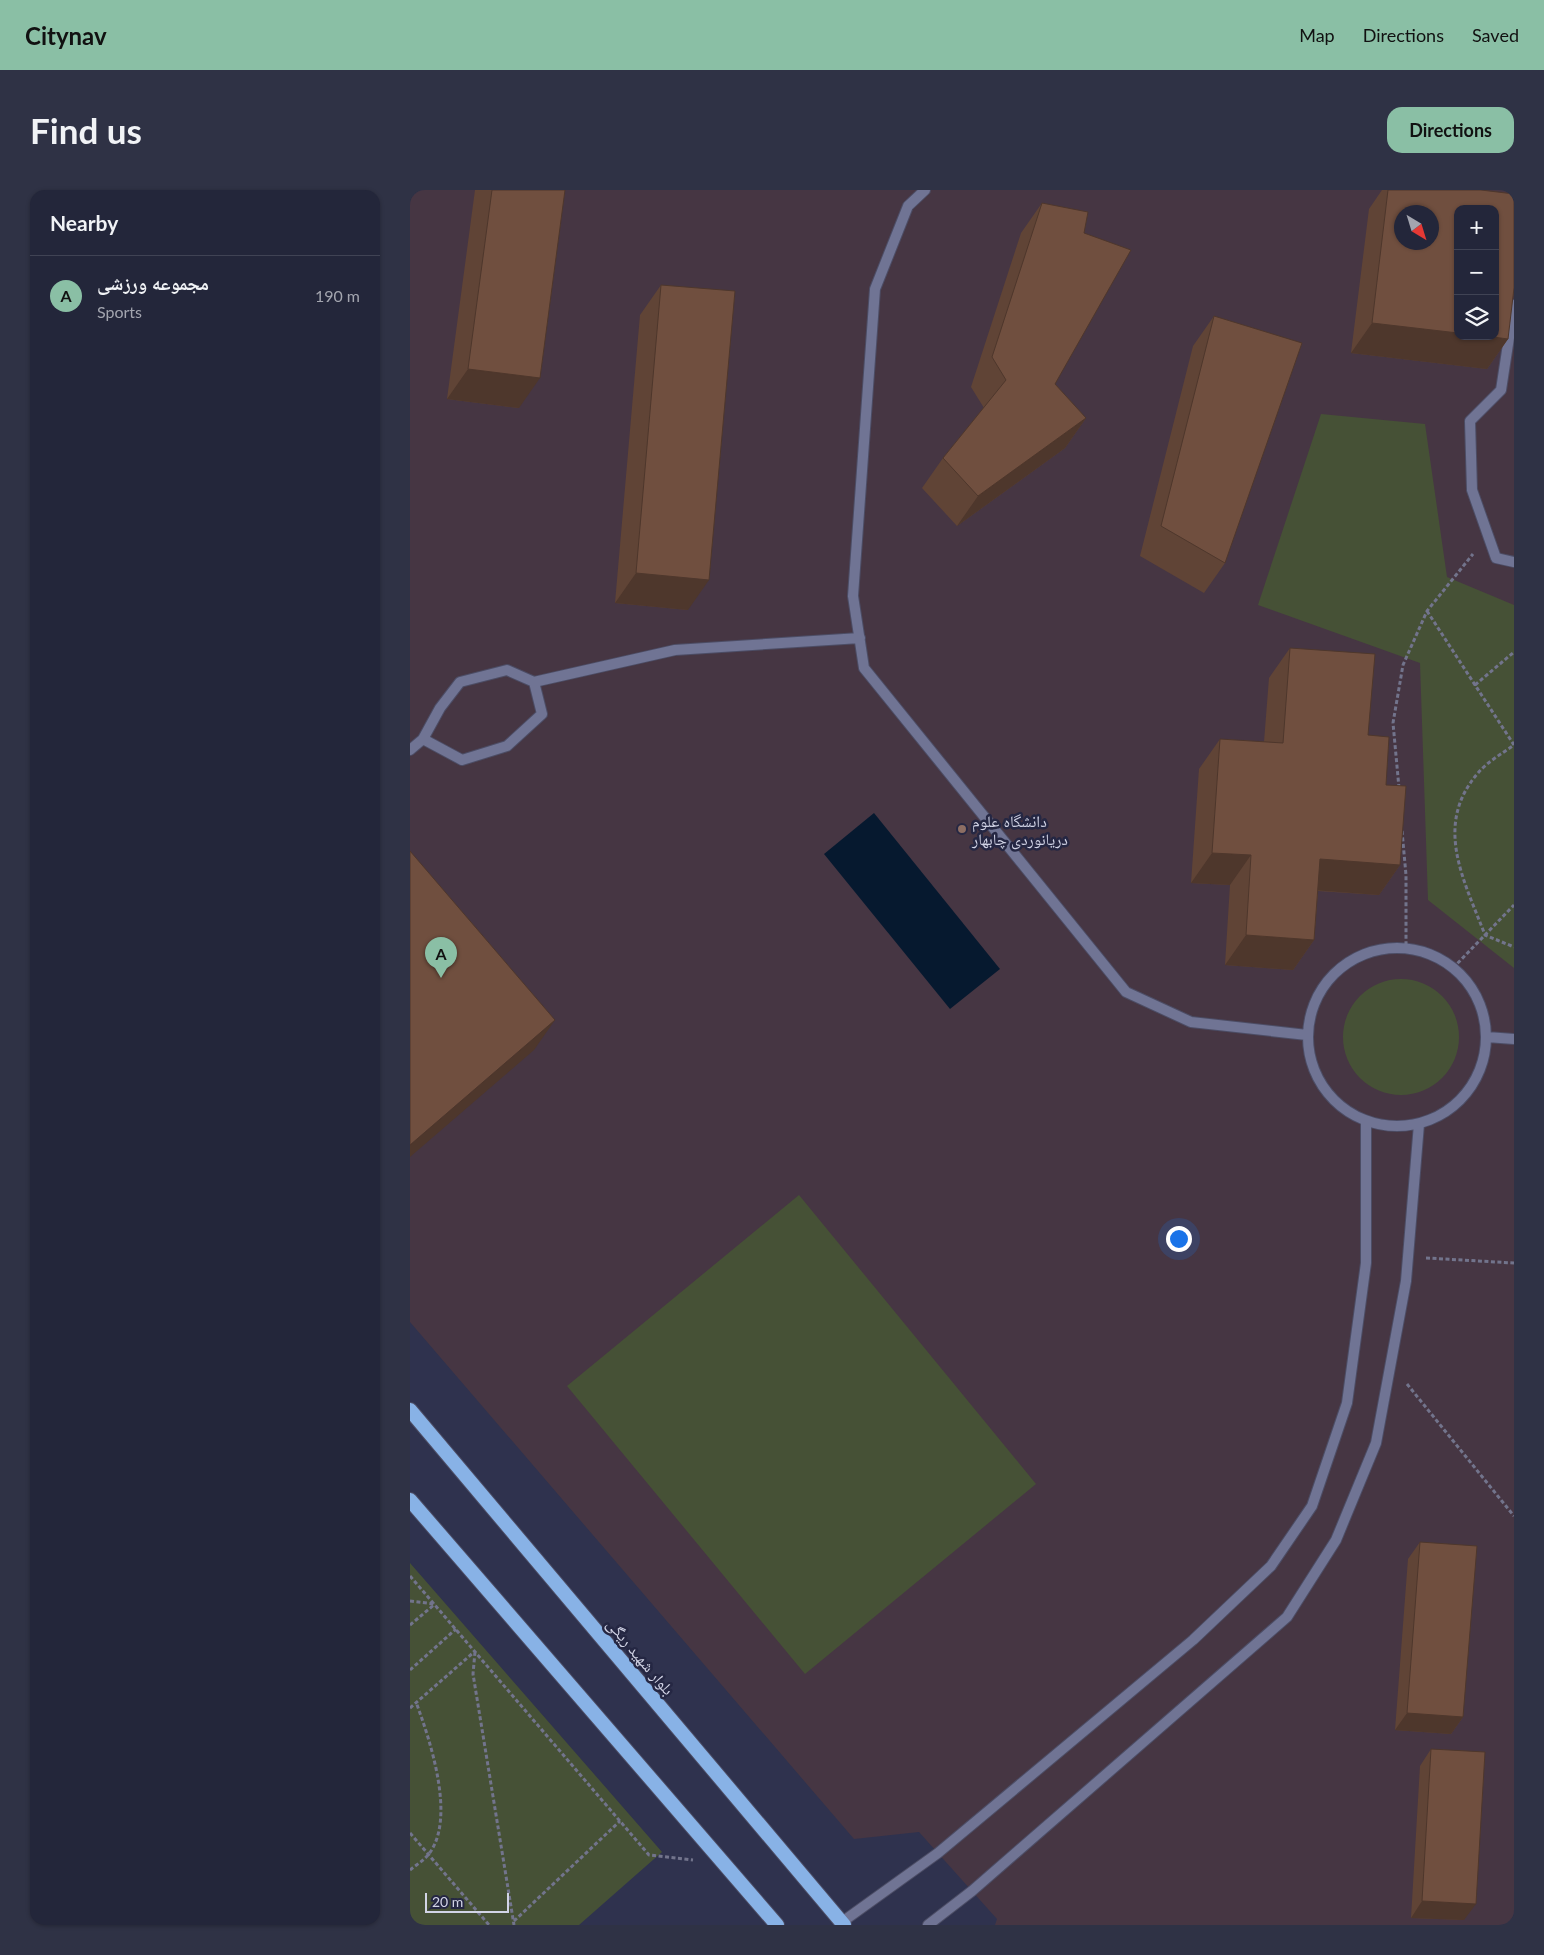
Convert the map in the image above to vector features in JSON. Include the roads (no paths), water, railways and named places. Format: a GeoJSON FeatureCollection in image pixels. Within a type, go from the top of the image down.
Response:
{"type":"FeatureCollection","features":[{"type":"Feature","properties":{"kind":"highway","name":"بلوار شهید ریگی"},"geometry":{"type":"LineString","coordinates":[[410,1410],[843,1923]]}},
{"type":"Feature","properties":{"kind":"highway"},"geometry":{"type":"LineString","coordinates":[[410,1500],[777,1925]]}},
{"type":"Feature","properties":{"kind":"lane"},"geometry":{"type":"LineString","coordinates":[[925,190],[908,206],[875,289],[853,596],[864,668],[1126,992],[1191,1022],[1307,1035]]}},
{"type":"Feature","properties":{"kind":"lane"},"geometry":{"type":"LineString","coordinates":[[1514,305],[1501,390],[1470,421],[1472,490],[1496,558],[1514,562]]}},
{"type":"Feature","properties":{"kind":"lane"},"geometry":{"type":"LineString","coordinates":[[410,750],[423,739],[440,708],[460,682],[507,670],[534,682],[675,650],[860,638]]}},
{"type":"Feature","properties":{"kind":"lane"},"geometry":{"type":"LineString","coordinates":[[423,739],[462,760],[507,746],[542,714],[534,682]]}},
{"type":"Feature","properties":{"kind":"lane"},"geometry":{"type":"LineString","coordinates":[[1382,948],[1414,948],[1442,959],[1466,979],[1482,1006],[1487,1037],[1482,1066],[1468,1092],[1446,1112],[1419,1124],[1393,1127],[1366,1122],[1342,1109],[1322,1088],[1310,1063],[1307,1035],[1313,1004],[1329,978],[1353,958],[1382,948]]}},
{"type":"Feature","properties":{"kind":"lane"},"geometry":{"type":"LineString","coordinates":[[1487,1037],[1514,1039]]}},
{"type":"Feature","properties":{"kind":"lane"},"geometry":{"type":"LineString","coordinates":[[843,1923],[938,1853],[1193,1640],[1271,1566],[1312,1506],[1346,1403],[1366,1263],[1366,1122]]}},
{"type":"Feature","properties":{"kind":"lane"},"geometry":{"type":"LineString","coordinates":[[928,1925],[972,1891],[1287,1617],[1336,1540],[1376,1443],[1406,1281],[1419,1124]]}},
{"type":"Feature","properties":{"kind":"water"},"geometry":{"type":"Polygon","coordinates":[[[874,813],[1000,969],[950,1009],[824,854],[874,813]]]}},
{"type":"Feature","properties":{"kind":"place","name":"دانشگاه علوم دریانوردی چابهار"},"geometry":{"type":"Point","coordinates":[962,829]}},
{"type":"Feature","properties":{"kind":"place","name":"مجموعه ورزشی"},"geometry":{"type":"Point","coordinates":[441,978]}}]}
